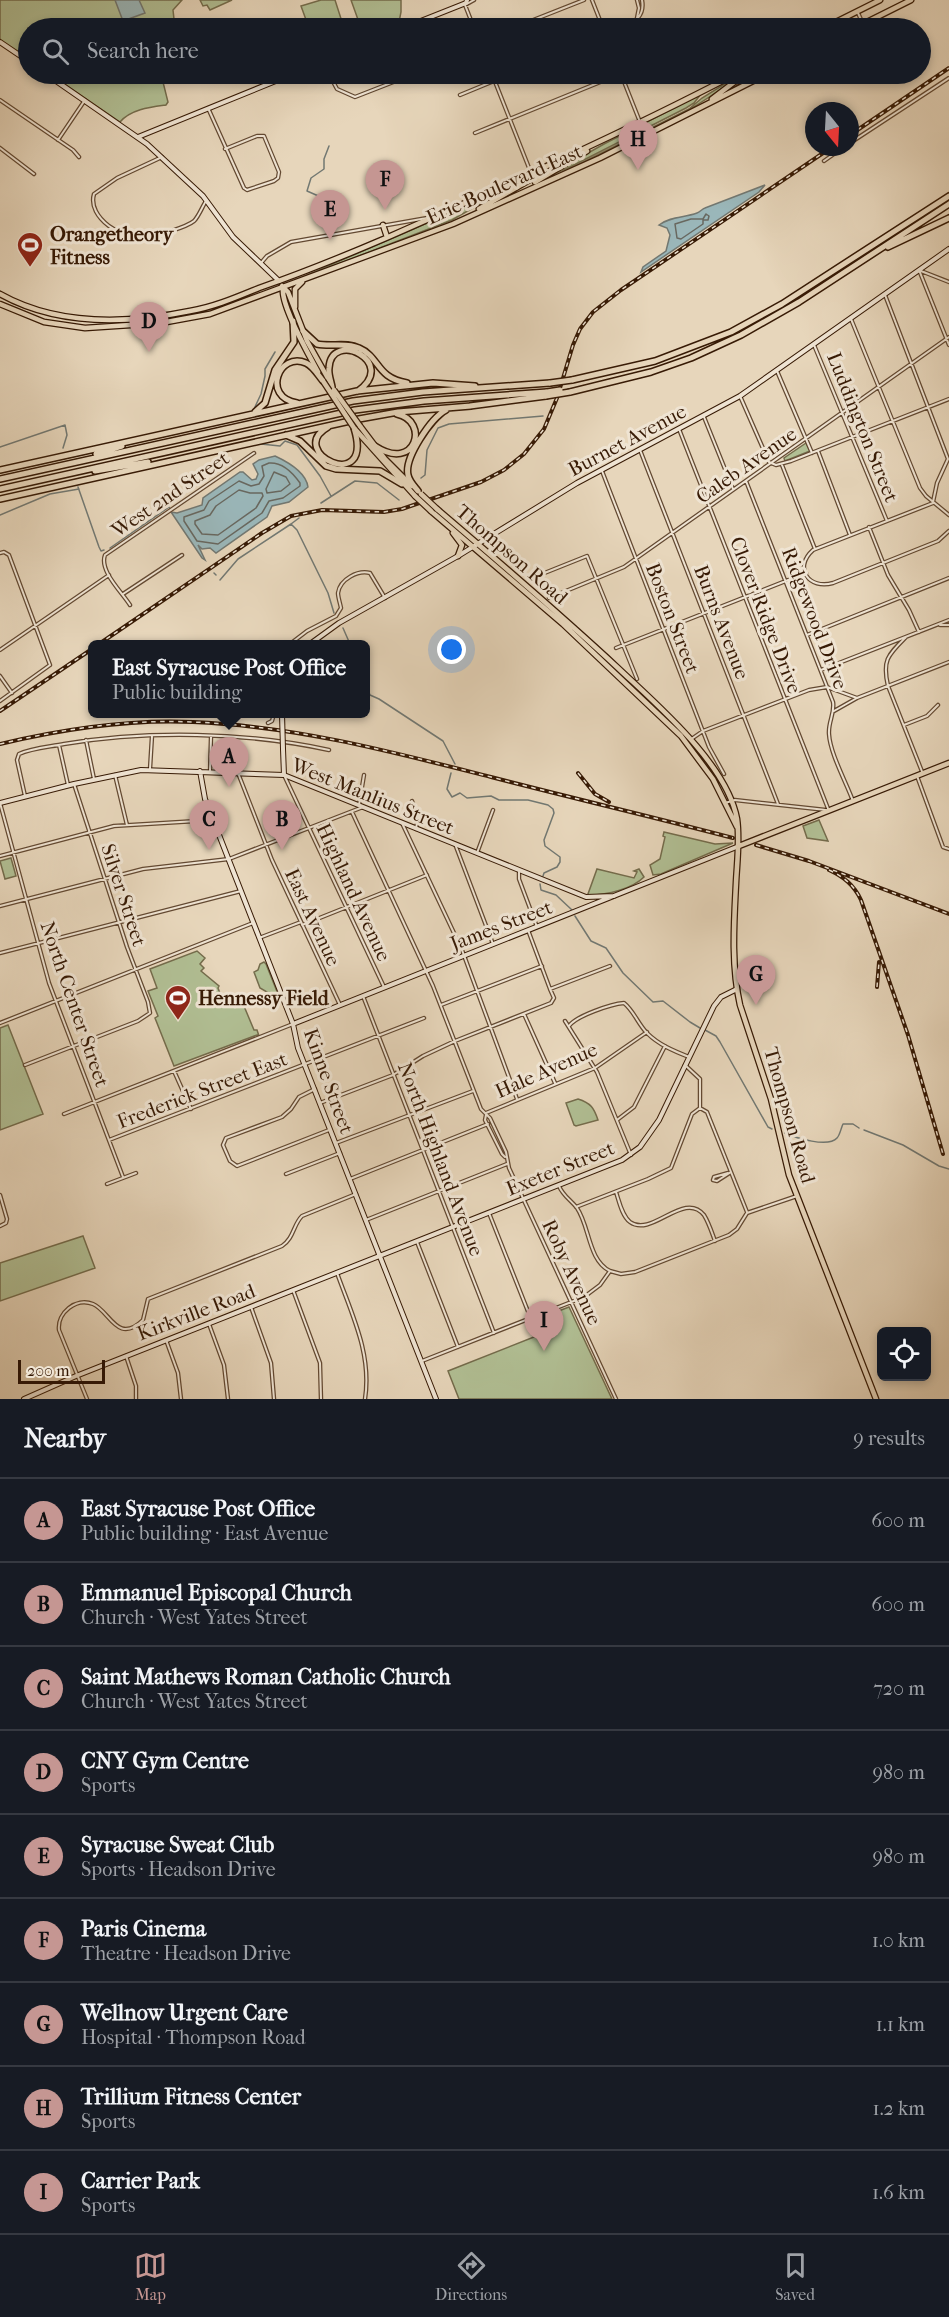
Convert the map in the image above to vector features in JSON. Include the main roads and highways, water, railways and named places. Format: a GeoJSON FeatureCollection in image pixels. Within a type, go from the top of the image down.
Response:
{"type":"FeatureCollection","features":[{"type":"Feature","properties":{"kind":"highway"},"geometry":{"type":"LineString","coordinates":[[0,479],[353,401],[391,395],[550,383],[655,361],[730,332],[782,304],[949,195]]}},
{"type":"Feature","properties":{"kind":"highway"},"geometry":{"type":"LineString","coordinates":[[418,494],[408,475],[408,466],[430,422],[444,411],[599,386],[651,372],[708,351],[767,321],[949,204]]}},
{"type":"Feature","properties":{"kind":"highway"},"geometry":{"type":"LineString","coordinates":[[860,262],[949,218]]}},
{"type":"Feature","properties":{"kind":"highway"},"geometry":{"type":"LineString","coordinates":[[239,417],[260,409],[265,403],[275,370],[294,342],[293,321]]}},
{"type":"Feature","properties":{"kind":"highway"},"geometry":{"type":"LineString","coordinates":[[303,331],[317,344],[358,347],[367,353],[385,375],[393,380],[414,384]]}},
{"type":"Feature","properties":{"kind":"highway"},"geometry":{"type":"LineString","coordinates":[[333,388],[329,370],[330,362],[339,353],[354,350],[363,354],[370,366],[367,382],[357,391]]}},
{"type":"Feature","properties":{"kind":"highway"},"geometry":{"type":"LineString","coordinates":[[311,401],[297,403],[284,398],[276,382],[279,373],[289,363],[300,361],[311,366],[322,381]]}},
{"type":"Feature","properties":{"kind":"highway"},"geometry":{"type":"LineString","coordinates":[[0,470],[357,391],[414,384],[487,387]]}},
{"type":"Feature","properties":{"kind":"highway"},"geometry":{"type":"LineString","coordinates":[[0,489],[346,411],[424,401],[547,394]]}},
{"type":"Feature","properties":{"kind":"highway"},"geometry":{"type":"LineString","coordinates":[[0,499],[335,423],[380,415],[471,406]]}},
{"type":"Feature","properties":{"kind":"highway"},"geometry":{"type":"LineString","coordinates":[[375,446],[388,454],[398,455],[409,450],[416,437],[414,426],[409,419],[398,414],[380,415]]}},
{"type":"Feature","properties":{"kind":"highway"},"geometry":{"type":"LineString","coordinates":[[335,423],[321,432],[317,442],[322,457],[335,465],[346,463],[355,456],[359,447],[357,427]]}},
{"type":"Feature","properties":{"kind":"highway"},"geometry":{"type":"LineString","coordinates":[[69,464],[161,435]]}},
{"type":"Feature","properties":{"kind":"highway"},"geometry":{"type":"LineString","coordinates":[[273,436],[289,435],[297,438],[324,465],[331,468],[380,471],[402,484]]}},
{"type":"Feature","properties":{"kind":"highway"},"geometry":{"type":"LineString","coordinates":[[28,483],[185,457]]}},
{"type":"Feature","properties":{"kind":"main road"},"geometry":{"type":"LineString","coordinates":[[845,18],[880,0]]}},
{"type":"Feature","properties":{"kind":"main road"},"geometry":{"type":"LineString","coordinates":[[875,18],[910,0]]}},
{"type":"Feature","properties":{"kind":"main road","name":"Erie Boulevard East"},"geometry":{"type":"LineString","coordinates":[[0,294],[34,310],[64,317],[94,320],[173,314],[200,309],[303,280],[459,221],[599,143],[726,84]]}},
{"type":"Feature","properties":{"kind":"main road","name":"Erie Boulevard East"},"geometry":{"type":"LineString","coordinates":[[0,304],[44,322],[70,326],[146,324],[179,321],[210,314],[282,286],[435,217],[600,158],[705,105],[731,84]]}},
{"type":"Feature","properties":{"kind":"main road"},"geometry":{"type":"LineString","coordinates":[[459,221],[534,180]]}},
{"type":"Feature","properties":{"kind":"main road"},"geometry":{"type":"LineString","coordinates":[[383,225],[387,237]]}},
{"type":"Feature","properties":{"kind":"main road"},"geometry":{"type":"LineString","coordinates":[[296,312],[296,289],[303,280]]}},
{"type":"Feature","properties":{"kind":"main road","name":"Thompson Road"},"geometry":{"type":"LineString","coordinates":[[282,286],[288,292],[303,331],[333,388],[357,427],[431,511],[475,545]]}},
{"type":"Feature","properties":{"kind":"main road","name":"Thompson Road"},"geometry":{"type":"LineString","coordinates":[[282,286],[293,321],[322,381],[402,484],[437,509],[708,760],[737,821],[734,921],[737,989],[771,1100],[789,1175],[876,1399]]}},
{"type":"Feature","properties":{"kind":"main road"},"geometry":{"type":"LineString","coordinates":[[446,524],[462,545],[458,556]]}},
{"type":"Feature","properties":{"kind":"main road","name":"James Street"},"geometry":{"type":"LineString","coordinates":[[738,846],[949,763]]}},
{"type":"Feature","properties":{"kind":"water"},"geometry":{"type":"Polygon","coordinates":[[[115,0],[139,0],[145,13],[131,18],[122,18],[115,0]]]}},
{"type":"Feature","properties":{"kind":"water"},"geometry":{"type":"Polygon","coordinates":[[[765,185],[759,192],[641,272],[643,267],[666,251],[670,235],[667,228],[659,225],[668,220],[697,213],[765,185]]]}},
{"type":"Feature","properties":{"kind":"water"},"geometry":{"type":"Polygon","coordinates":[[[275,456],[291,464],[300,472],[308,487],[289,502],[272,506],[267,517],[216,553],[210,548],[202,549],[198,545],[205,560],[202,558],[171,512],[177,513],[202,505],[203,498],[240,472],[252,480],[256,479],[258,474],[253,464],[275,456]]]}},
{"type":"Feature","properties":{"kind":"waterway"},"geometry":{"type":"LineString","coordinates":[[329,146],[324,159],[324,169],[311,178],[307,191],[339,205]]}},
{"type":"Feature","properties":{"kind":"waterway"},"geometry":{"type":"LineString","coordinates":[[254,409],[261,394],[265,369],[275,352]]}},
{"type":"Feature","properties":{"kind":"waterway"},"geometry":{"type":"LineString","coordinates":[[421,478],[425,475],[427,450],[438,428],[449,424],[543,416]]}},
{"type":"Feature","properties":{"kind":"waterway"},"geometry":{"type":"LineString","coordinates":[[0,447],[65,425],[67,435],[63,448]]}},
{"type":"Feature","properties":{"kind":"waterway"},"geometry":{"type":"LineString","coordinates":[[261,444],[280,446],[285,441],[297,445],[320,476],[331,496]]}},
{"type":"Feature","properties":{"kind":"waterway"},"geometry":{"type":"LineString","coordinates":[[321,503],[355,481],[377,483],[399,500]]}},
{"type":"Feature","properties":{"kind":"waterway"},"geometry":{"type":"LineString","coordinates":[[78,487],[99,547],[101,551],[104,550]]}},
{"type":"Feature","properties":{"kind":"waterway"},"geometry":{"type":"LineString","coordinates":[[0,515],[50,494],[79,489]]}},
{"type":"Feature","properties":{"kind":"waterway"},"geometry":{"type":"LineString","coordinates":[[110,548],[169,507],[170,509]]}},
{"type":"Feature","properties":{"kind":"waterway"},"geometry":{"type":"LineString","coordinates":[[291,524],[299,518]]}},
{"type":"Feature","properties":{"kind":"waterway"},"geometry":{"type":"LineString","coordinates":[[220,580],[238,559],[291,524],[297,530],[328,593],[334,613]]}},
{"type":"Feature","properties":{"kind":"waterway"},"geometry":{"type":"LineString","coordinates":[[343,628],[348,640]]}},
{"type":"Feature","properties":{"kind":"waterway"},"geometry":{"type":"LineString","coordinates":[[370,695],[443,741],[455,764]]}},
{"type":"Feature","properties":{"kind":"waterway"},"geometry":{"type":"LineString","coordinates":[[451,773],[447,789],[452,797],[460,793],[467,798],[491,796],[499,800],[528,800],[548,805],[553,809],[554,813],[544,840],[545,846],[560,857],[560,862],[557,867],[544,873],[543,876]]}},
{"type":"Feature","properties":{"kind":"waterway"},"geometry":{"type":"LineString","coordinates":[[540,884],[541,890],[556,895],[572,910]]}},
{"type":"Feature","properties":{"kind":"waterway"},"geometry":{"type":"LineString","coordinates":[[575,916],[591,941],[606,948],[623,973],[653,1002],[663,1001],[700,1028]]}},
{"type":"Feature","properties":{"kind":"waterway"},"geometry":{"type":"LineString","coordinates":[[705,1030],[716,1036],[768,1127],[772,1129]]}},
{"type":"Feature","properties":{"kind":"waterway"},"geometry":{"type":"LineString","coordinates":[[785,1133],[804,1139],[827,1142],[837,1138],[843,1124],[853,1124],[859,1128]]}},
{"type":"Feature","properties":{"kind":"waterway"},"geometry":{"type":"LineString","coordinates":[[864,1130],[903,1145],[939,1166],[949,1169]]}},
{"type":"Feature","properties":{"kind":"railway"},"geometry":{"type":"LineString","coordinates":[[931,80],[949,68]]}},
{"type":"Feature","properties":{"kind":"railway"},"geometry":{"type":"LineString","coordinates":[[859,129],[925,84]]}},
{"type":"Feature","properties":{"kind":"railway"},"geometry":{"type":"LineString","coordinates":[[105,640],[262,533],[291,516],[322,510],[384,512],[402,509],[481,482],[504,470],[524,454],[544,429],[557,398],[573,345],[580,329],[593,312],[621,290],[819,156]]}},
{"type":"Feature","properties":{"kind":"railway"},"geometry":{"type":"LineString","coordinates":[[0,711],[88,652]]}},
{"type":"Feature","properties":{"kind":"railway"},"geometry":{"type":"LineString","coordinates":[[0,744],[48,734],[120,724],[169,721],[231,724],[306,735],[381,750],[733,838]]}},
{"type":"Feature","properties":{"kind":"railway"},"geometry":{"type":"LineString","coordinates":[[578,773],[595,794],[609,802]]}},
{"type":"Feature","properties":{"kind":"railway"},"geometry":{"type":"LineString","coordinates":[[756,845],[809,861],[949,914]]}},
{"type":"Feature","properties":{"kind":"railway"},"geometry":{"type":"LineString","coordinates":[[829,870],[848,882],[861,900],[908,1035],[943,1154]]}},
{"type":"Feature","properties":{"kind":"railway"},"geometry":{"type":"LineString","coordinates":[[877,987],[879,962]]}},
{"type":"Feature","properties":{"kind":"place","name":"Trillium Fitness Center"},"geometry":{"type":"Point","coordinates":[638,170]}},
{"type":"Feature","properties":{"kind":"place","name":"Paris Cinema"},"geometry":{"type":"Point","coordinates":[385,210]}},
{"type":"Feature","properties":{"kind":"place","name":"Syracuse Sweat Club"},"geometry":{"type":"Point","coordinates":[330,240]}},
{"type":"Feature","properties":{"kind":"place","name":"Orangetheory Fitness"},"geometry":{"type":"Point","coordinates":[30,268]}},
{"type":"Feature","properties":{"kind":"place","name":"CNY Gym Centre"},"geometry":{"type":"Point","coordinates":[149,352]}},
{"type":"Feature","properties":{"kind":"place","name":"East Syracuse Post Office"},"geometry":{"type":"Point","coordinates":[229,787]}},
{"type":"Feature","properties":{"kind":"place","name":"Saint Mathews Roman Catholic Church"},"geometry":{"type":"Point","coordinates":[209,850]}},
{"type":"Feature","properties":{"kind":"place","name":"Emmanuel Episcopal Church"},"geometry":{"type":"Point","coordinates":[282,850]}},
{"type":"Feature","properties":{"kind":"place","name":"Wellnow Urgent Care"},"geometry":{"type":"Point","coordinates":[756,1005]}},
{"type":"Feature","properties":{"kind":"place","name":"Hennessy Field"},"geometry":{"type":"Point","coordinates":[178,1021]}},
{"type":"Feature","properties":{"kind":"place","name":"Carrier Park"},"geometry":{"type":"Point","coordinates":[544,1351]}}]}
